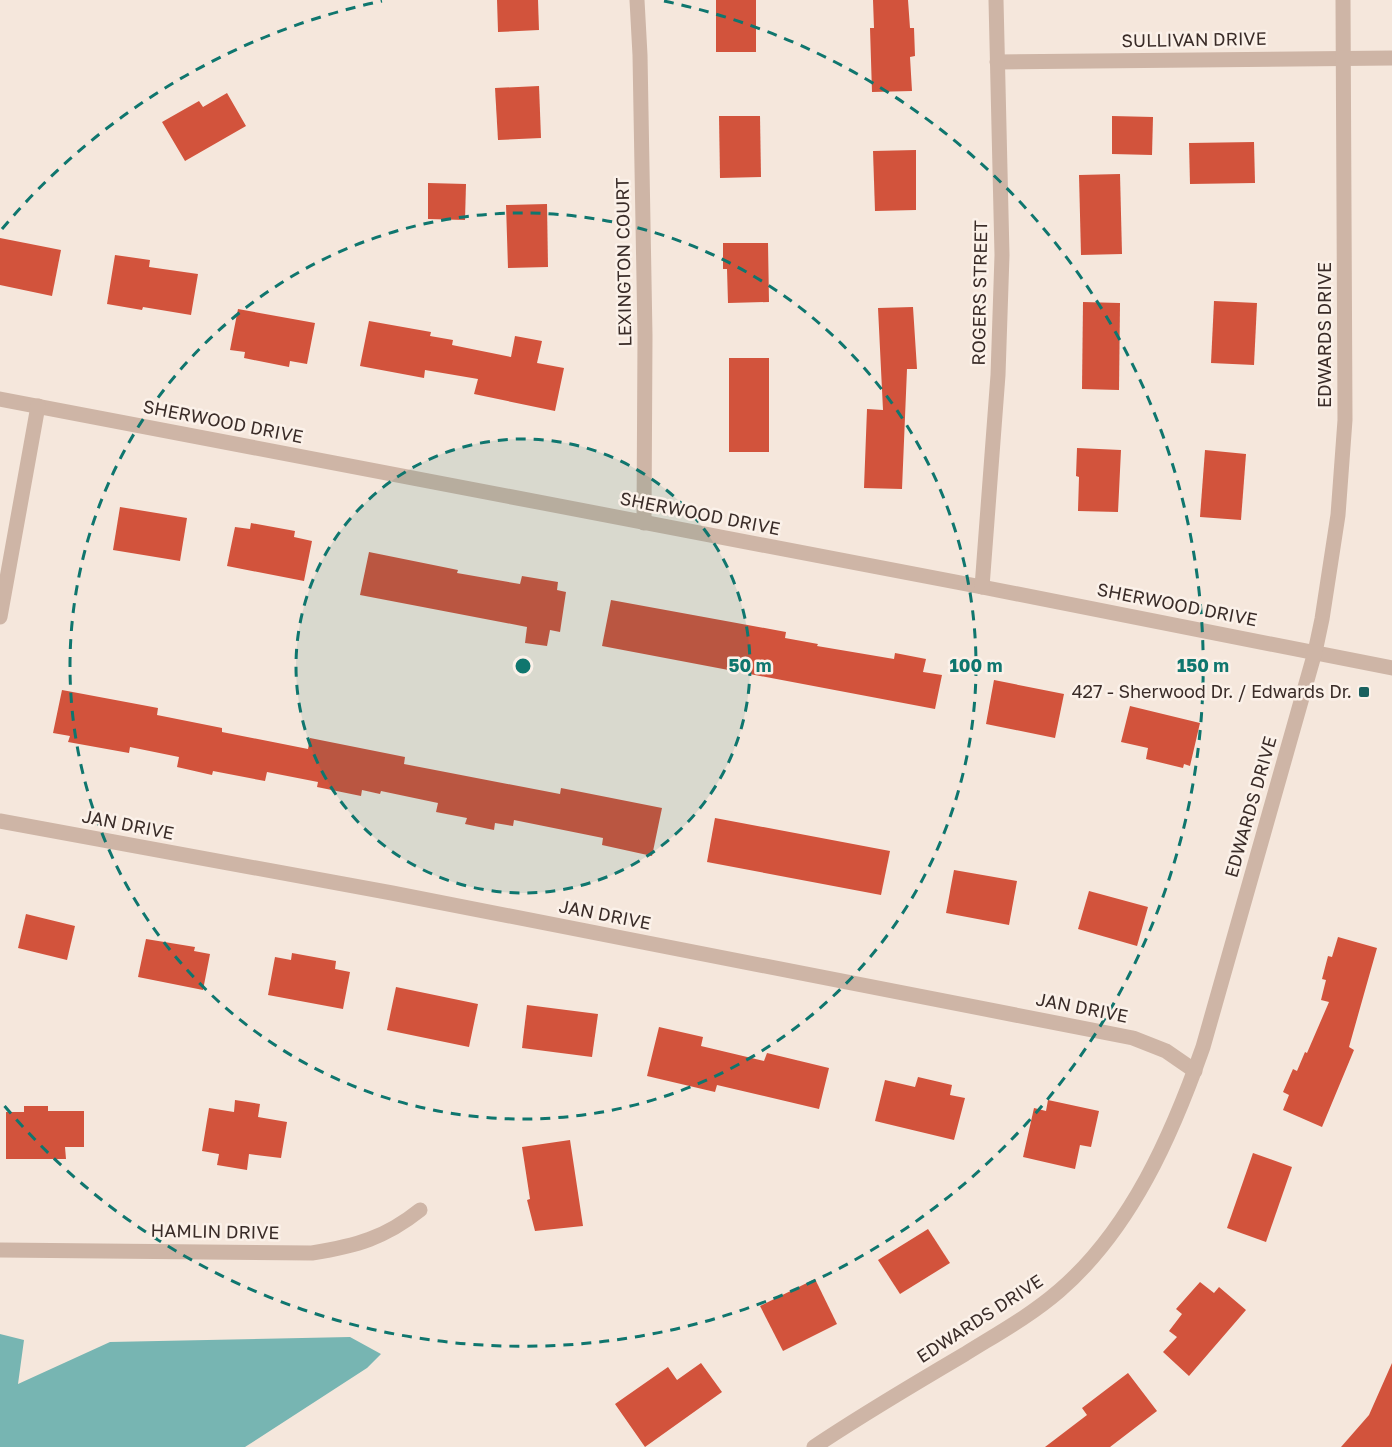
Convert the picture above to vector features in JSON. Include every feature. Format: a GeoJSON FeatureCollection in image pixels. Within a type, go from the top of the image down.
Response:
{"type":"FeatureCollection","features":[{"type":"Feature","properties":{"kind":"street","name":"LEXINGTON COURT"},"geometry":{"type":"LineString","coordinates":[[637,0],[645,313],[644,523]]}},
{"type":"Feature","properties":{"kind":"street","name":"ROGERS STREET"},"geometry":{"type":"LineString","coordinates":[[982,587],[998,375],[1002,267],[996,0]]}},
{"type":"Feature","properties":{"kind":"street","name":"EDWARDS DRIVE"},"geometry":{"type":"LineString","coordinates":[[814,1447],[847,1424],[1027,1317],[1060,1291],[1097,1253],[1127,1211],[1169,1134],[1195,1071],[1315,652],[1338,515],[1345,420],[1343,0]]}},
{"type":"Feature","properties":{"kind":"street","name":"SULLIVAN DRIVE"},"geometry":{"type":"LineString","coordinates":[[997,62],[1392,58]]}},
{"type":"Feature","properties":{"kind":"street","name":"SHERWOOD DRIVE"},"geometry":{"type":"LineString","coordinates":[[0,399],[1392,668]]}},
{"type":"Feature","properties":{"kind":"street"},"geometry":{"type":"LineString","coordinates":[[0,617],[38,406]]}},
{"type":"Feature","properties":{"kind":"street","name":"JAN DRIVE"},"geometry":{"type":"LineString","coordinates":[[0,821],[380,891],[1133,1038],[1166,1051],[1195,1071]]}},
{"type":"Feature","properties":{"kind":"street","name":"HAMLIN DRIVE"},"geometry":{"type":"LineString","coordinates":[[0,1250],[312,1253],[349,1247],[383,1234],[420,1210]]}},
{"type":"Feature","properties":{"kind":"water"},"geometry":{"type":"Polygon","coordinates":[[[0,1334],[24,1340],[18,1384],[110,1342],[350,1337],[381,1354],[367,1368],[245,1447],[0,1447],[0,1334]]]}},
{"type":"Feature","properties":{"kind":"building"},"geometry":{"type":"Polygon","coordinates":[[[497,0],[538,0],[539,30],[498,32],[497,0]]]}},
{"type":"Feature","properties":{"kind":"building"},"geometry":{"type":"Polygon","coordinates":[[[716,0],[756,0],[756,52],[716,52],[716,0]]]}},
{"type":"Feature","properties":{"kind":"building"},"geometry":{"type":"Polygon","coordinates":[[[873,0],[908,0],[910,28],[914,28],[915,56],[910,57],[912,91],[872,92],[870,28],[874,28],[873,0]]]}},
{"type":"Feature","properties":{"kind":"building"},"geometry":{"type":"Polygon","coordinates":[[[539,86],[541,138],[498,140],[495,88],[539,86]]]}},
{"type":"Feature","properties":{"kind":"building"},"geometry":{"type":"Polygon","coordinates":[[[227,93],[246,126],[185,161],[162,122],[199,101],[203,107],[227,93]]]}},
{"type":"Feature","properties":{"kind":"building"},"geometry":{"type":"Polygon","coordinates":[[[719,116],[760,116],[761,177],[720,178],[719,116]]]}},
{"type":"Feature","properties":{"kind":"building"},"geometry":{"type":"Polygon","coordinates":[[[1112,116],[1153,117],[1152,155],[1112,154],[1112,116]]]}},
{"type":"Feature","properties":{"kind":"building"},"geometry":{"type":"Polygon","coordinates":[[[1254,142],[1255,183],[1190,184],[1189,143],[1254,142]]]}},
{"type":"Feature","properties":{"kind":"building"},"geometry":{"type":"Polygon","coordinates":[[[916,150],[916,210],[875,211],[873,151],[916,150]]]}},
{"type":"Feature","properties":{"kind":"building"},"geometry":{"type":"Polygon","coordinates":[[[1120,174],[1122,254],[1081,255],[1079,175],[1120,174]]]}},
{"type":"Feature","properties":{"kind":"building"},"geometry":{"type":"Polygon","coordinates":[[[428,183],[466,184],[465,220],[428,219],[428,183]]]}},
{"type":"Feature","properties":{"kind":"building"},"geometry":{"type":"Polygon","coordinates":[[[547,204],[548,267],[508,268],[506,205],[547,204]]]}},
{"type":"Feature","properties":{"kind":"building"},"geometry":{"type":"Polygon","coordinates":[[[0,238],[61,250],[52,296],[0,285],[0,238]]]}},
{"type":"Feature","properties":{"kind":"building"},"geometry":{"type":"Polygon","coordinates":[[[723,243],[768,243],[769,302],[728,303],[727,269],[723,269],[723,243]]]}},
{"type":"Feature","properties":{"kind":"building"},"geometry":{"type":"Polygon","coordinates":[[[115,255],[150,260],[149,267],[198,274],[191,315],[107,304],[115,255]]]}},
{"type":"Feature","properties":{"kind":"building"},"geometry":{"type":"Polygon","coordinates":[[[1214,301],[1257,303],[1254,365],[1211,363],[1214,301]]]}},
{"type":"Feature","properties":{"kind":"building"},"geometry":{"type":"Polygon","coordinates":[[[1083,302],[1120,303],[1119,390],[1082,389],[1083,302]]]}},
{"type":"Feature","properties":{"kind":"building"},"geometry":{"type":"Polygon","coordinates":[[[913,307],[917,369],[907,369],[902,489],[864,488],[867,409],[883,410],[878,308],[913,307]]]}},
{"type":"Feature","properties":{"kind":"building"},"geometry":{"type":"Polygon","coordinates":[[[238,309],[315,323],[307,364],[290,361],[289,367],[244,358],[245,352],[230,350],[238,309]]]}},
{"type":"Feature","properties":{"kind":"building"},"geometry":{"type":"Polygon","coordinates":[[[369,321],[431,332],[430,336],[453,340],[452,345],[511,357],[515,336],[542,341],[537,363],[564,368],[555,411],[474,394],[478,379],[425,370],[424,378],[360,366],[369,321]]]}},
{"type":"Feature","properties":{"kind":"building"},"geometry":{"type":"Polygon","coordinates":[[[729,358],[769,358],[769,452],[729,452],[729,358]]]}},
{"type":"Feature","properties":{"kind":"building"},"geometry":{"type":"Polygon","coordinates":[[[1077,448],[1121,450],[1118,512],[1078,511],[1077,448]]]}},
{"type":"Feature","properties":{"kind":"building"},"geometry":{"type":"Polygon","coordinates":[[[1205,450],[1246,454],[1241,520],[1200,517],[1205,450]]]}},
{"type":"Feature","properties":{"kind":"building"},"geometry":{"type":"Polygon","coordinates":[[[120,507],[187,518],[180,561],[113,550],[120,507]]]}},
{"type":"Feature","properties":{"kind":"building"},"geometry":{"type":"Polygon","coordinates":[[[251,523],[295,531],[294,537],[312,541],[304,581],[227,566],[235,527],[250,529],[251,523]]]}},
{"type":"Feature","properties":{"kind":"building"},"geometry":{"type":"Polygon","coordinates":[[[369,552],[458,570],[457,573],[520,584],[522,576],[558,582],[557,590],[566,592],[560,632],[550,630],[547,646],[525,643],[527,627],[360,595],[369,552]]]}},
{"type":"Feature","properties":{"kind":"building"},"geometry":{"type":"Polygon","coordinates":[[[611,600],[786,632],[785,638],[818,644],[817,646],[894,659],[895,653],[926,659],[923,672],[942,675],[935,709],[602,646],[611,600]]]}},
{"type":"Feature","properties":{"kind":"building"},"geometry":{"type":"Polygon","coordinates":[[[994,680],[1064,694],[1055,738],[986,724],[994,680]]]}},
{"type":"Feature","properties":{"kind":"building"},"geometry":{"type":"Polygon","coordinates":[[[62,690],[158,708],[157,715],[222,728],[222,732],[308,749],[310,738],[405,757],[404,764],[560,794],[561,788],[662,808],[652,856],[602,845],[603,838],[514,820],[513,826],[495,823],[494,830],[465,824],[467,818],[436,812],[438,803],[381,791],[380,794],[362,790],[361,796],[317,787],[318,782],[267,772],[265,781],[213,771],[212,775],[177,767],[179,757],[130,747],[129,753],[68,742],[70,736],[53,733],[62,690]]]}},
{"type":"Feature","properties":{"kind":"building"},"geometry":{"type":"Polygon","coordinates":[[[1130,706],[1200,723],[1190,766],[1184,764],[1183,768],[1146,759],[1148,748],[1121,742],[1130,706]]]}},
{"type":"Feature","properties":{"kind":"building"},"geometry":{"type":"Polygon","coordinates":[[[715,818],[890,851],[881,895],[707,862],[715,818]]]}},
{"type":"Feature","properties":{"kind":"building"},"geometry":{"type":"Polygon","coordinates":[[[954,870],[1017,881],[1009,925],[946,913],[954,870]]]}},
{"type":"Feature","properties":{"kind":"building"},"geometry":{"type":"Polygon","coordinates":[[[1089,891],[1148,907],[1137,946],[1078,929],[1089,891]]]}},
{"type":"Feature","properties":{"kind":"building"},"geometry":{"type":"Polygon","coordinates":[[[26,914],[75,926],[67,960],[18,948],[26,914]]]}},
{"type":"Feature","properties":{"kind":"building"},"geometry":{"type":"Polygon","coordinates":[[[1338,937],[1377,948],[1349,1047],[1354,1050],[1322,1127],[1283,1110],[1289,1095],[1283,1092],[1293,1069],[1297,1071],[1305,1052],[1307,1053],[1329,1002],[1321,1000],[1326,980],[1322,979],[1328,956],[1332,957],[1338,937]]]}},
{"type":"Feature","properties":{"kind":"building"},"geometry":{"type":"Polygon","coordinates":[[[146,939],[195,947],[194,951],[210,954],[203,990],[138,977],[146,939]]]}},
{"type":"Feature","properties":{"kind":"building"},"geometry":{"type":"Polygon","coordinates":[[[292,953],[336,961],[335,969],[350,972],[343,1009],[268,995],[275,957],[291,960],[292,953]]]}},
{"type":"Feature","properties":{"kind":"building"},"geometry":{"type":"Polygon","coordinates":[[[396,987],[478,1004],[469,1047],[387,1030],[396,987]]]}},
{"type":"Feature","properties":{"kind":"building"},"geometry":{"type":"Polygon","coordinates":[[[527,1005],[598,1014],[592,1057],[522,1048],[527,1005]]]}},
{"type":"Feature","properties":{"kind":"building"},"geometry":{"type":"Polygon","coordinates":[[[659,1027],[703,1037],[701,1046],[764,1061],[767,1053],[829,1068],[819,1109],[717,1085],[715,1092],[647,1076],[659,1027]]]}},
{"type":"Feature","properties":{"kind":"building"},"geometry":{"type":"Polygon","coordinates":[[[918,1077],[952,1085],[950,1095],[965,1098],[954,1140],[875,1121],[885,1080],[915,1087],[918,1077]]]}},
{"type":"Feature","properties":{"kind":"building"},"geometry":{"type":"Polygon","coordinates":[[[235,1100],[260,1104],[258,1117],[287,1122],[281,1158],[249,1154],[247,1170],[217,1165],[219,1154],[202,1151],[209,1108],[234,1112],[235,1100]]]}},
{"type":"Feature","properties":{"kind":"building"},"geometry":{"type":"Polygon","coordinates":[[[1048,1100],[1099,1111],[1091,1147],[1080,1145],[1075,1169],[1023,1157],[1034,1108],[1046,1111],[1048,1100]]]}},
{"type":"Feature","properties":{"kind":"building"},"geometry":{"type":"Polygon","coordinates":[[[24,1106],[48,1106],[48,1111],[84,1111],[84,1147],[65,1147],[66,1159],[6,1159],[6,1112],[24,1112],[24,1106]]]}},
{"type":"Feature","properties":{"kind":"building"},"geometry":{"type":"Polygon","coordinates":[[[570,1140],[583,1226],[535,1231],[527,1200],[530,1199],[522,1147],[570,1140]]]}},
{"type":"Feature","properties":{"kind":"building"},"geometry":{"type":"Polygon","coordinates":[[[1253,1153],[1292,1167],[1266,1242],[1227,1228],[1253,1153]]]}},
{"type":"Feature","properties":{"kind":"building"},"geometry":{"type":"Polygon","coordinates":[[[928,1229],[950,1263],[900,1294],[878,1260],[928,1229]]]}},
{"type":"Feature","properties":{"kind":"building"},"geometry":{"type":"Polygon","coordinates":[[[815,1279],[837,1324],[783,1351],[760,1306],[815,1279]]]}},
{"type":"Feature","properties":{"kind":"building"},"geometry":{"type":"Polygon","coordinates":[[[1200,1282],[1214,1293],[1219,1287],[1246,1310],[1189,1376],[1163,1352],[1177,1337],[1169,1331],[1182,1314],[1176,1309],[1200,1282]]]}},
{"type":"Feature","properties":{"kind":"building"},"geometry":{"type":"Polygon","coordinates":[[[701,1363],[722,1392],[645,1447],[615,1404],[668,1367],[677,1380],[701,1363]]]}},
{"type":"Feature","properties":{"kind":"building"},"geometry":{"type":"Polygon","coordinates":[[[1392,1363],[1392,1447],[1341,1447],[1369,1415],[1392,1363]]]}},
{"type":"Feature","properties":{"kind":"building"},"geometry":{"type":"Polygon","coordinates":[[[1128,1373],[1157,1411],[1110,1447],[1045,1447],[1087,1415],[1082,1408],[1128,1373]]]}},
{"type":"Feature","properties":{"kind":"place","name":"427 - Sherwood Dr. / Edwards Dr."},"geometry":{"type":"Point","coordinates":[1364,692]}}]}
